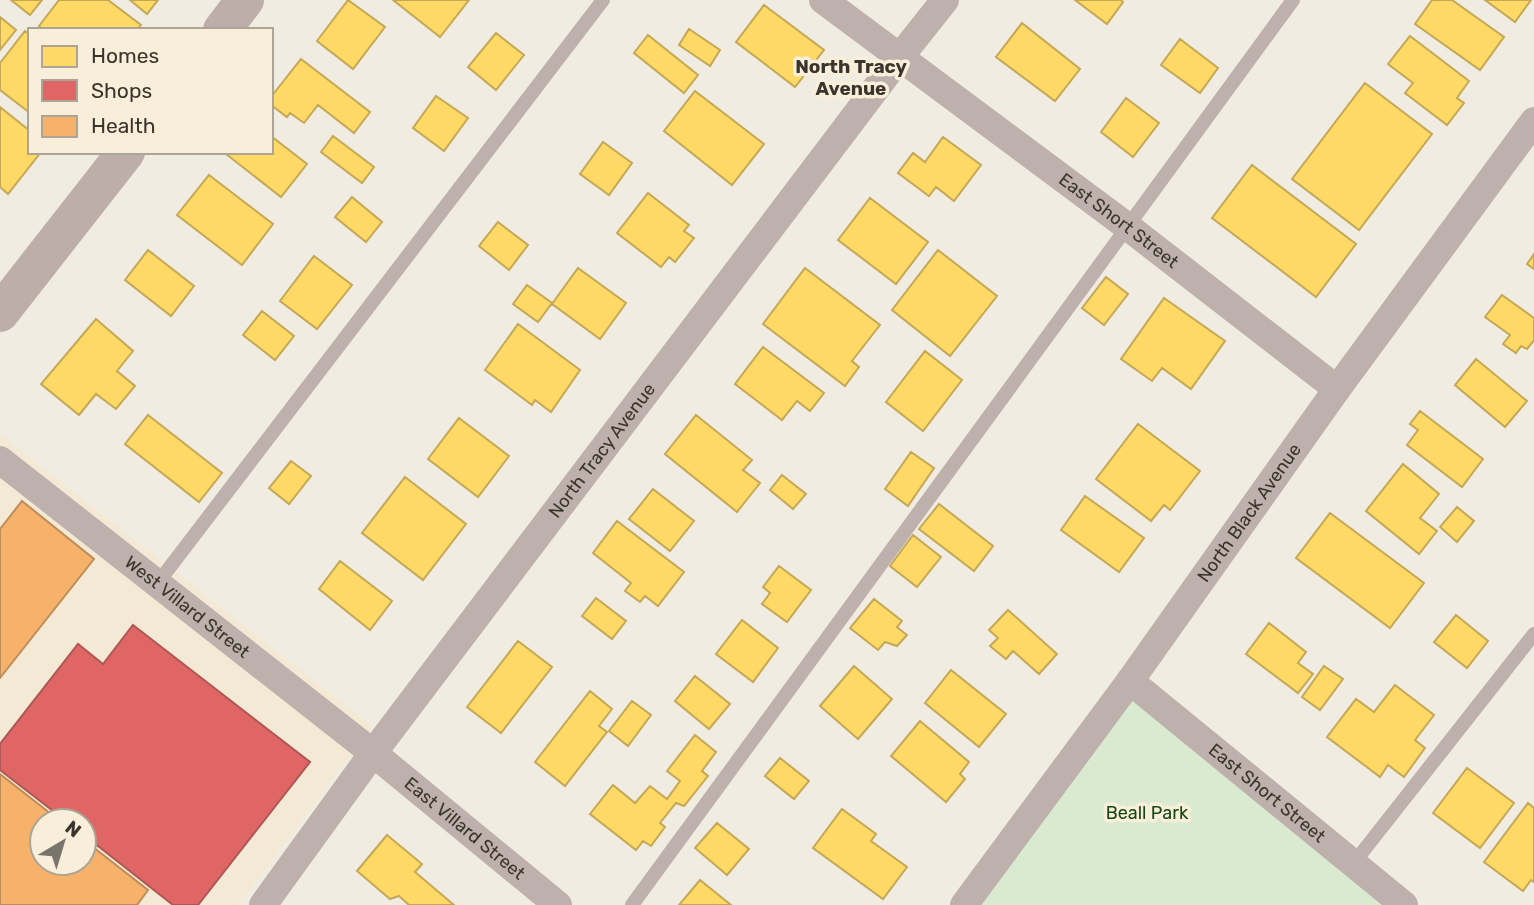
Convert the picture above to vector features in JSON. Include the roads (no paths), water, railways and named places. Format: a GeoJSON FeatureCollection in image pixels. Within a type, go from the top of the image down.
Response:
{"type":"FeatureCollection","features":[{"type":"Feature","properties":{"kind":"street"},"geometry":{"type":"LineString","coordinates":[[224,28],[245,0]]}},
{"type":"Feature","properties":{"kind":"street","name":"East Short Street"},"geometry":{"type":"LineString","coordinates":[[823,0],[1128,227],[1337,389]]}},
{"type":"Feature","properties":{"kind":"street","name":"North Tracy Avenue"},"geometry":{"type":"LineString","coordinates":[[263,905],[373,753],[945,0]]}},
{"type":"Feature","properties":{"kind":"street","name":"North Black Avenue"},"geometry":{"type":"LineString","coordinates":[[964,905],[1130,681],[1337,389],[1534,121]]}},
{"type":"Feature","properties":{"kind":"street"},"geometry":{"type":"LineString","coordinates":[[0,313],[124,154]]}},
{"type":"Feature","properties":{"kind":"street","name":"West Villard Street"},"geometry":{"type":"LineString","coordinates":[[0,460],[373,753]]}},
{"type":"Feature","properties":{"kind":"street","name":"East Short Street"},"geometry":{"type":"LineString","coordinates":[[1130,681],[1404,905]]}},
{"type":"Feature","properties":{"kind":"street","name":"East Villard Street"},"geometry":{"type":"LineString","coordinates":[[373,753],[558,905]]}},
{"type":"Feature","properties":{"kind":"lane"},"geometry":{"type":"LineString","coordinates":[[157,584],[603,0]]}},
{"type":"Feature","properties":{"kind":"lane"},"geometry":{"type":"LineString","coordinates":[[632,905],[1293,0]]}},
{"type":"Feature","properties":{"kind":"lane"},"geometry":{"type":"LineString","coordinates":[[1353,864],[1534,634]]}},
{"type":"Feature","properties":{"kind":"district","name":"North Tracy Avenue"},"geometry":{"type":"Point","coordinates":[851,77]}},
{"type":"Feature","properties":{"kind":"park label","name":"Beall Park"},"geometry":{"type":"Point","coordinates":[1147,813]}}]}
